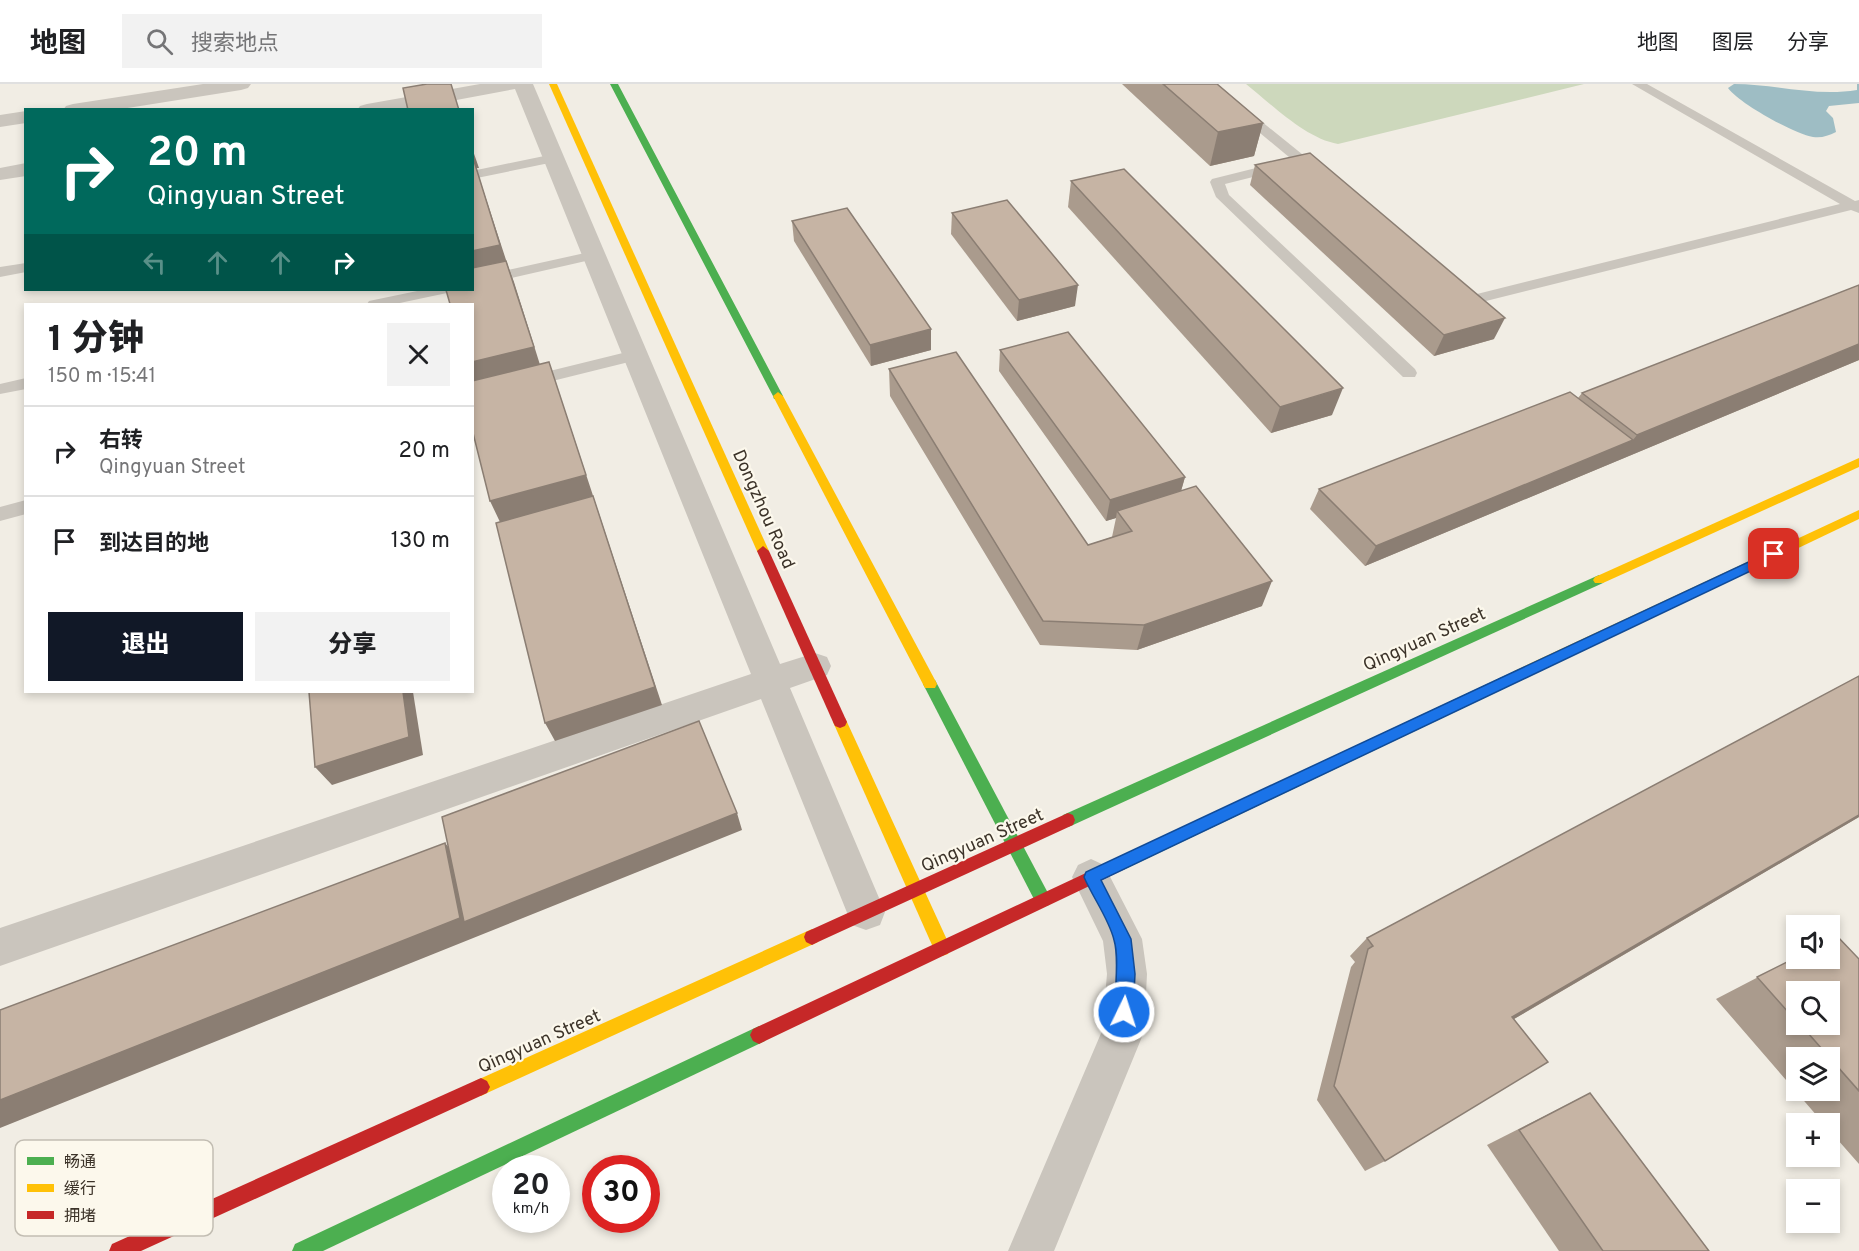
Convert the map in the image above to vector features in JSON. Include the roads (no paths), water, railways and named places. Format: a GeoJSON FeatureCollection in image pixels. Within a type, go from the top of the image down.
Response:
{"type":"FeatureCollection","features":[{"type":"Feature","properties":{"kind":"main road","name":"Dongzhou Road"},"geometry":{"type":"LineString","coordinates":[[553,84],[942,948]]}},
{"type":"Feature","properties":{"kind":"main road"},"geometry":{"type":"LineString","coordinates":[[614,84],[1043,900]]}},
{"type":"Feature","properties":{"kind":"main road","name":"Qingyuan Street"},"geometry":{"type":"LineString","coordinates":[[213,1208],[1859,462]]}},
{"type":"Feature","properties":{"kind":"main road"},"geometry":{"type":"LineString","coordinates":[[302,1251],[1859,514]]}},
{"type":"Feature","properties":{"kind":"main road","name":"Qingyuan Street"},"geometry":{"type":"LineString","coordinates":[[119,1251],[152,1236]]}},
{"type":"Feature","properties":{"kind":"street"},"geometry":{"type":"LineString","coordinates":[[86,108],[241,84]]}},
{"type":"Feature","properties":{"kind":"street"},"geometry":{"type":"LineString","coordinates":[[378,108],[513,84]]}},
{"type":"Feature","properties":{"kind":"street"},"geometry":{"type":"LineString","coordinates":[[524,84],[866,912]]}},
{"type":"Feature","properties":{"kind":"street"},"geometry":{"type":"LineString","coordinates":[[0,121],[24,117]]}},
{"type":"Feature","properties":{"kind":"street"},"geometry":{"type":"LineString","coordinates":[[0,174],[24,169]]}},
{"type":"Feature","properties":{"kind":"street"},"geometry":{"type":"LineString","coordinates":[[0,947],[815,666]]}},
{"type":"Feature","properties":{"kind":"street"},"geometry":{"type":"LineString","coordinates":[[1031,1251],[1123,1032],[1126,974],[1122,939],[1091,877]]}},
{"type":"Feature","properties":{"kind":"lane"},"geometry":{"type":"LineString","coordinates":[[1207,84],[1328,183]]}},
{"type":"Feature","properties":{"kind":"lane"},"geometry":{"type":"LineString","coordinates":[[1638,84],[1857,206]]}},
{"type":"Feature","properties":{"kind":"lane"},"geometry":{"type":"LineString","coordinates":[[474,175],[554,158]]}},
{"type":"Feature","properties":{"kind":"lane"},"geometry":{"type":"LineString","coordinates":[[1301,160],[1217,182],[1223,197],[1409,373]]}},
{"type":"Feature","properties":{"kind":"lane"},"geometry":{"type":"LineString","coordinates":[[1443,278],[1470,300],[1857,206]]}},
{"type":"Feature","properties":{"kind":"lane"},"geometry":{"type":"LineString","coordinates":[[474,283],[594,255]]}},
{"type":"Feature","properties":{"kind":"lane"},"geometry":{"type":"LineString","coordinates":[[0,272],[24,267]]}},
{"type":"Feature","properties":{"kind":"lane"},"geometry":{"type":"LineString","coordinates":[[380,303],[437,291]]}},
{"type":"Feature","properties":{"kind":"lane"},"geometry":{"type":"LineString","coordinates":[[474,395],[635,355]]}},
{"type":"Feature","properties":{"kind":"lane"},"geometry":{"type":"LineString","coordinates":[[0,389],[24,383]]}},
{"type":"Feature","properties":{"kind":"lane"},"geometry":{"type":"LineString","coordinates":[[0,514],[24,508]]}},
{"type":"Feature","properties":{"kind":"water"},"geometry":{"type":"Polygon","coordinates":[[[1734,84],[1841,92],[1857,90],[1857,84],[1859,84],[1859,103],[1829,106],[1826,111],[1833,118],[1836,132],[1813,137],[1793,130],[1744,102],[1728,88],[1734,84]]]}}]}
